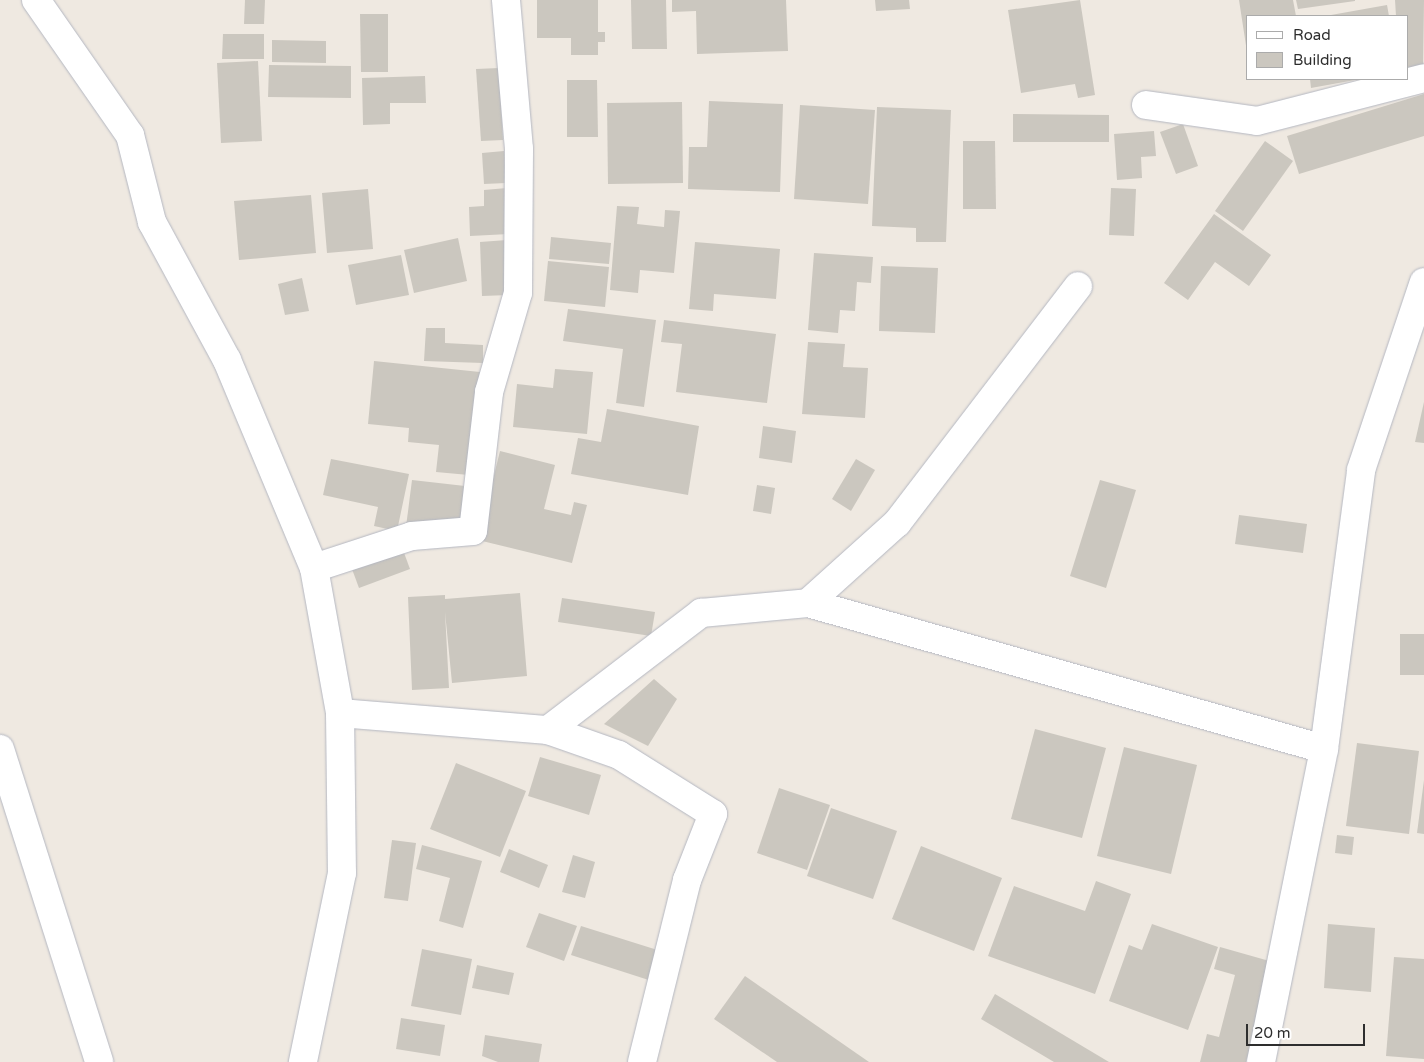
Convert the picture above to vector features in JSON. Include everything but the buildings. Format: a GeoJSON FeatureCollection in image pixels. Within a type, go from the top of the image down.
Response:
{"type":"FeatureCollection","features":[{"type":"Feature","properties":{"kind":"street"},"geometry":{"type":"LineString","coordinates":[[36,0],[130,135],[152,222],[227,360],[314,568],[340,713],[342,873],[303,1062]]}},
{"type":"Feature","properties":{"kind":"street"},"geometry":{"type":"LineString","coordinates":[[314,568],[412,536],[473,531],[489,392],[518,293],[519,149],[506,0]]}},
{"type":"Feature","properties":{"kind":"street"},"geometry":{"type":"LineString","coordinates":[[1146,105],[1257,121],[1424,78]]}},
{"type":"Feature","properties":{"kind":"street"},"geometry":{"type":"LineString","coordinates":[[1261,1062],[1324,749],[1361,470],[1424,282]]}},
{"type":"Feature","properties":{"kind":"street"},"geometry":{"type":"LineString","coordinates":[[808,603],[897,523],[1078,286]]}},
{"type":"Feature","properties":{"kind":"street"},"geometry":{"type":"LineString","coordinates":[[548,730],[701,613],[808,603],[1324,749]]}},
{"type":"Feature","properties":{"kind":"street"},"geometry":{"type":"LineString","coordinates":[[340,713],[548,730],[619,755],[713,814],[687,880],[642,1062]]}},
{"type":"Feature","properties":{"kind":"street"},"geometry":{"type":"LineString","coordinates":[[0,749],[99,1062]]}}]}
